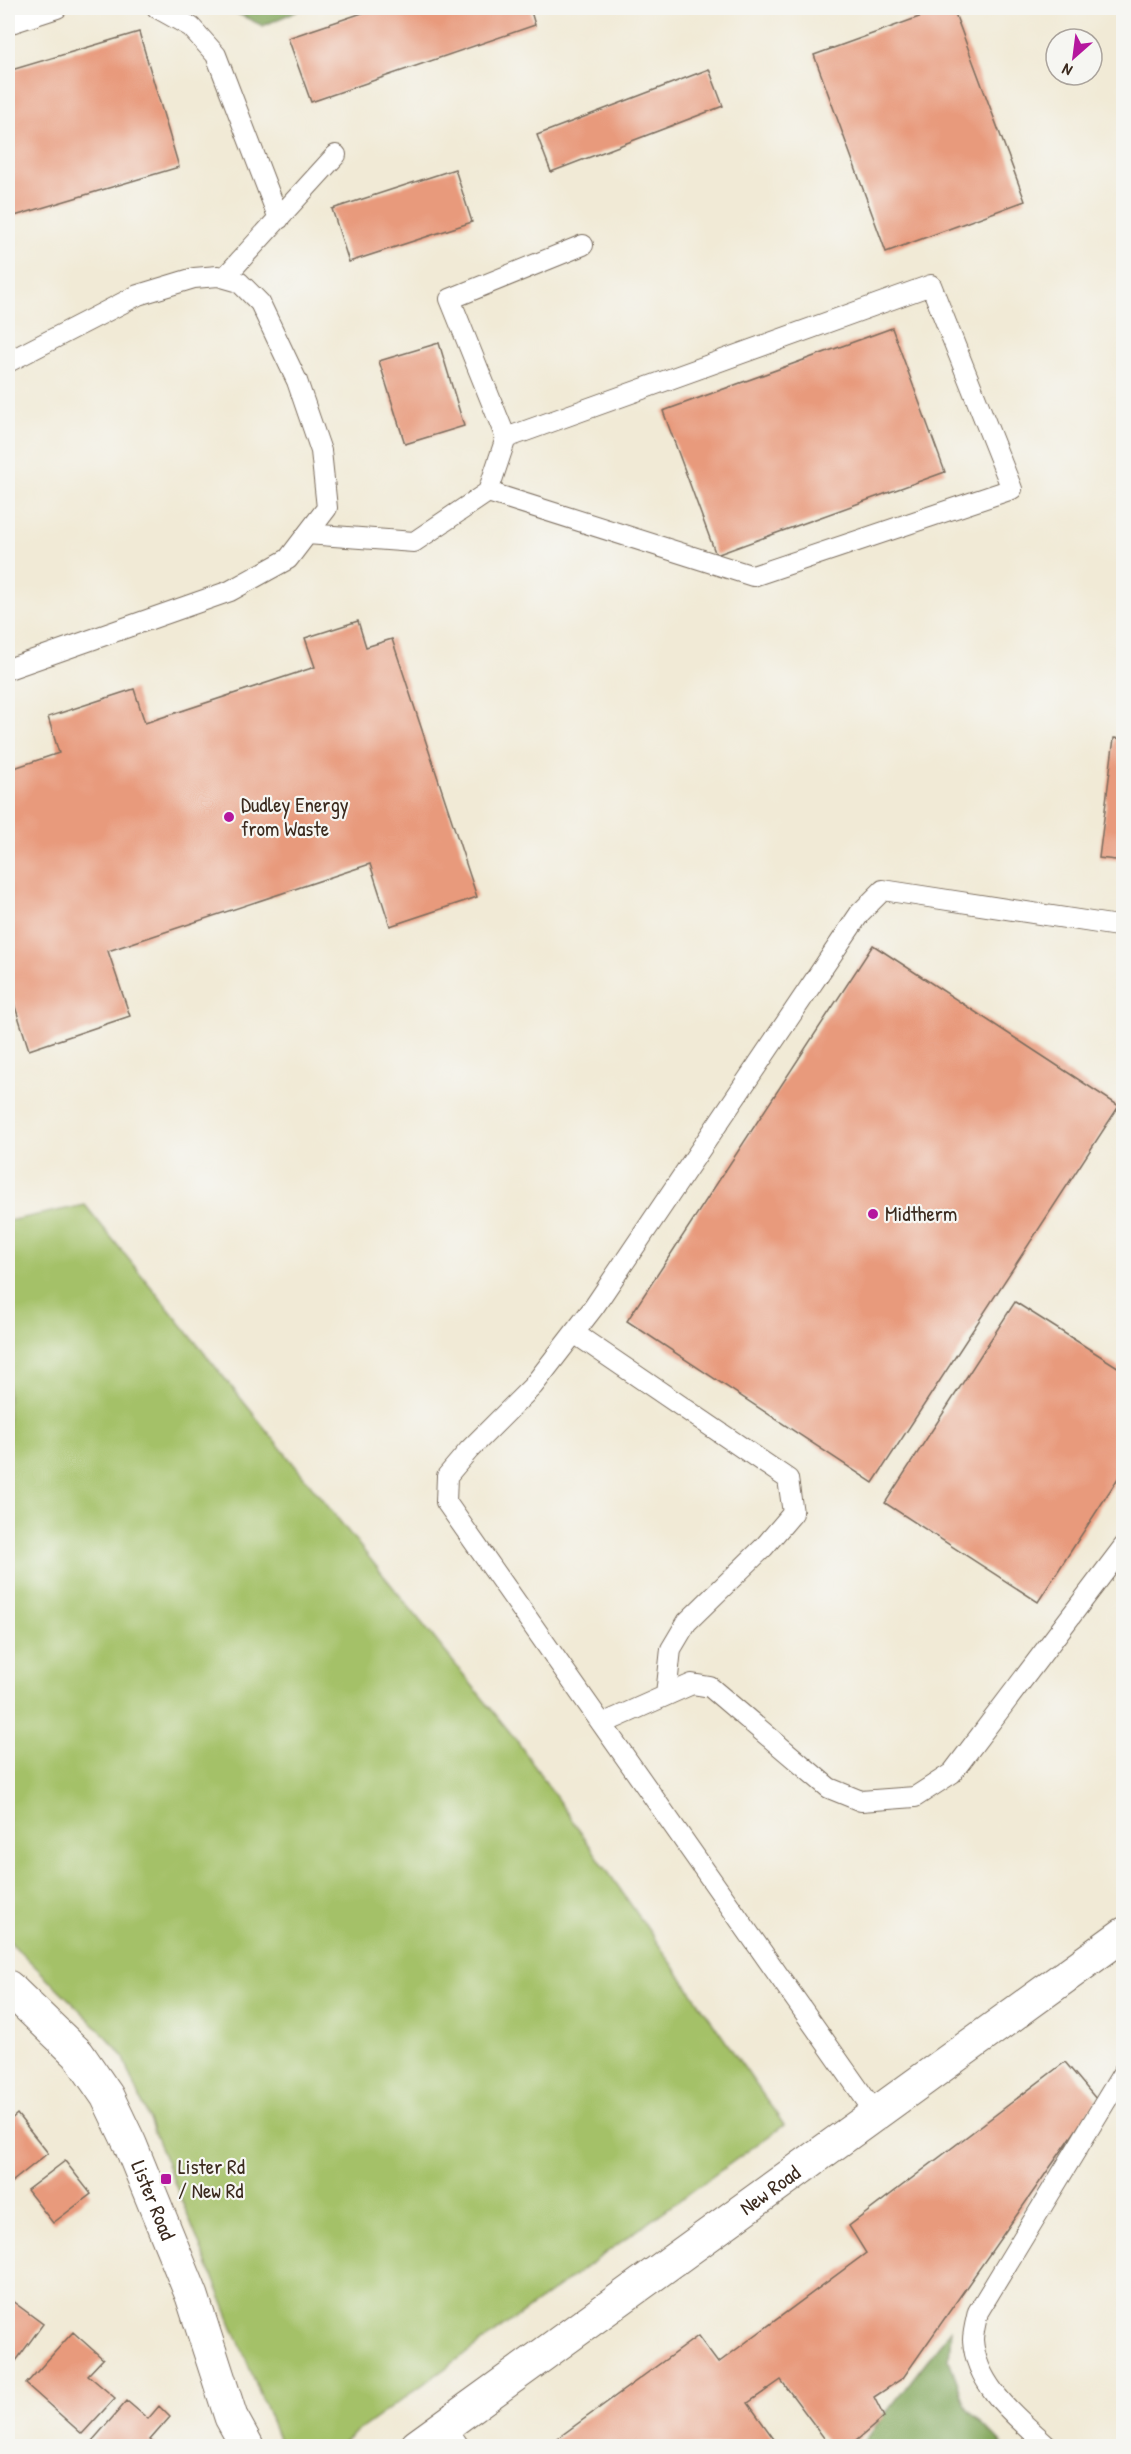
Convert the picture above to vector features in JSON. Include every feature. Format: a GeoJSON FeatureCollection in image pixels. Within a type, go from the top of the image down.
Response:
{"type":"FeatureCollection","features":[{"type":"Feature","properties":{"kind":"street","name":"New Road"},"geometry":{"type":"LineString","coordinates":[[417,2446],[452,2436],[876,2114],[1124,1934]]}},
{"type":"Feature","properties":{"kind":"street","name":"Lister Road"},"geometry":{"type":"LineString","coordinates":[[8,1987],[78,2054],[106,2096],[130,2145],[192,2296],[231,2417],[247,2446]]}},
{"type":"Feature","properties":{"kind":"lane"},"geometry":{"type":"LineString","coordinates":[[8,24],[57,8]]}},
{"type":"Feature","properties":{"kind":"lane"},"geometry":{"type":"LineString","coordinates":[[157,8],[190,27],[216,55],[279,219]]}},
{"type":"Feature","properties":{"kind":"lane"},"geometry":{"type":"LineString","coordinates":[[225,277],[336,155]]}},
{"type":"Feature","properties":{"kind":"lane"},"geometry":{"type":"LineString","coordinates":[[307,534],[414,542],[488,492],[506,438],[450,299],[583,245]]}},
{"type":"Feature","properties":{"kind":"lane"},"geometry":{"type":"LineString","coordinates":[[8,362],[138,295],[194,278],[225,277],[239,282],[260,303],[297,381],[321,451],[327,508],[288,559],[230,591],[8,669]]}},
{"type":"Feature","properties":{"kind":"lane"},"geometry":{"type":"LineString","coordinates":[[488,492],[753,576],[1012,489],[931,285],[506,438]]}},
{"type":"Feature","properties":{"kind":"lane"},"geometry":{"type":"LineString","coordinates":[[876,2114],[446,1502],[447,1476],[469,1450],[533,1386],[601,1298],[860,913],[883,890],[1124,927]]}},
{"type":"Feature","properties":{"kind":"lane"},"geometry":{"type":"LineString","coordinates":[[574,1333],[788,1479],[792,1513],[764,1547],[687,1622],[671,1649],[666,1695]]}},
{"type":"Feature","properties":{"kind":"lane"},"geometry":{"type":"LineString","coordinates":[[602,1724],[692,1684],[710,1688],[829,1788],[861,1802],[915,1797],[952,1773],[1124,1546]]}},
{"type":"Feature","properties":{"kind":"lane"},"geometry":{"type":"LineString","coordinates":[[1048,2446],[1003,2404],[983,2376],[974,2340],[978,2312],[1124,2071]]}},
{"type":"Feature","properties":{"kind":"green space"},"geometry":{"type":"Polygon","coordinates":[[[226,8],[303,8],[263,26],[226,8]]]}},
{"type":"Feature","properties":{"kind":"green space"},"geometry":{"type":"Polygon","coordinates":[[[85,1205],[517,1741],[784,2125],[337,2446],[286,2446],[280,2443],[123,2056],[97,2027],[8,1940],[8,1221],[85,1205]]]}},
{"type":"Feature","properties":{"kind":"green space"},"geometry":{"type":"Polygon","coordinates":[[[951,2330],[949,2360],[967,2408],[1004,2446],[860,2446],[951,2330]]]}},
{"type":"Feature","properties":{"kind":"building"},"geometry":{"type":"Polygon","coordinates":[[[377,8],[530,8],[535,25],[311,102],[288,38],[377,8]]]}},
{"type":"Feature","properties":{"kind":"building"},"geometry":{"type":"Polygon","coordinates":[[[944,8],[953,8],[1025,201],[886,252],[814,55],[944,8]]]}},
{"type":"Feature","properties":{"kind":"building"},"geometry":{"type":"Polygon","coordinates":[[[139,32],[179,167],[8,218],[8,71],[139,32]]]}},
{"type":"Feature","properties":{"kind":"building"},"geometry":{"type":"Polygon","coordinates":[[[709,69],[723,106],[551,172],[537,135],[709,69]]]}},
{"type":"Feature","properties":{"kind":"building"},"geometry":{"type":"Polygon","coordinates":[[[455,169],[472,222],[349,262],[332,209],[455,169]]]}},
{"type":"Feature","properties":{"kind":"building"},"geometry":{"type":"Polygon","coordinates":[[[892,328],[945,472],[716,555],[663,411],[892,328]]]}},
{"type":"Feature","properties":{"kind":"building"},"geometry":{"type":"Polygon","coordinates":[[[439,343],[464,426],[405,444],[379,361],[439,343]]]}},
{"type":"Feature","properties":{"kind":"building","name":"Dudley Energy from Waste"},"geometry":{"type":"Polygon","coordinates":[[[358,621],[366,647],[392,639],[477,897],[390,926],[370,864],[108,951],[130,1016],[29,1050],[8,985],[8,770],[59,753],[48,717],[134,689],[145,723],[315,667],[305,638],[358,621]]]}},
{"type":"Feature","properties":{"kind":"building"},"geometry":{"type":"Polygon","coordinates":[[[1114,738],[1124,739],[1124,861],[1099,858],[1114,738]]]}},
{"type":"Feature","properties":{"kind":"building","name":"Midtherm"},"geometry":{"type":"Polygon","coordinates":[[[873,945],[1119,1106],[873,1483],[627,1321],[873,945]]]}},
{"type":"Feature","properties":{"kind":"building"},"geometry":{"type":"Polygon","coordinates":[[[1015,1302],[1124,1371],[1124,1469],[1038,1602],[885,1503],[1015,1302]]]}},
{"type":"Feature","properties":{"kind":"building"},"geometry":{"type":"Polygon","coordinates":[[[1065,2062],[1097,2100],[903,2378],[874,2397],[884,2417],[850,2446],[830,2446],[781,2380],[748,2403],[779,2446],[547,2446],[698,2336],[718,2363],[866,2253],[849,2226],[1065,2062]]]}},
{"type":"Feature","properties":{"kind":"building"},"geometry":{"type":"Polygon","coordinates":[[[17,2114],[48,2153],[8,2185],[8,2122],[17,2114]]]}},
{"type":"Feature","properties":{"kind":"building"},"geometry":{"type":"Polygon","coordinates":[[[65,2161],[91,2194],[53,2223],[27,2190],[65,2161]]]}},
{"type":"Feature","properties":{"kind":"building"},"geometry":{"type":"Polygon","coordinates":[[[8,2298],[43,2324],[8,2372],[8,2298]]]}},
{"type":"Feature","properties":{"kind":"building"},"geometry":{"type":"Polygon","coordinates":[[[73,2332],[103,2359],[88,2375],[115,2398],[82,2434],[26,2384],[73,2332]]]}},
{"type":"Feature","properties":{"kind":"building"},"geometry":{"type":"Polygon","coordinates":[[[127,2401],[148,2419],[159,2406],[170,2417],[150,2440],[158,2446],[99,2446],[92,2441],[127,2401]]]}},
{"type":"Feature","properties":{"kind":"place","name":"Dudley Energy from Waste"},"geometry":{"type":"Point","coordinates":[229,817]}},
{"type":"Feature","properties":{"kind":"place","name":"Midtherm"},"geometry":{"type":"Point","coordinates":[873,1214]}},
{"type":"Feature","properties":{"kind":"place","name":"Lister Rd / New Rd"},"geometry":{"type":"Point","coordinates":[166,2179]}}]}
